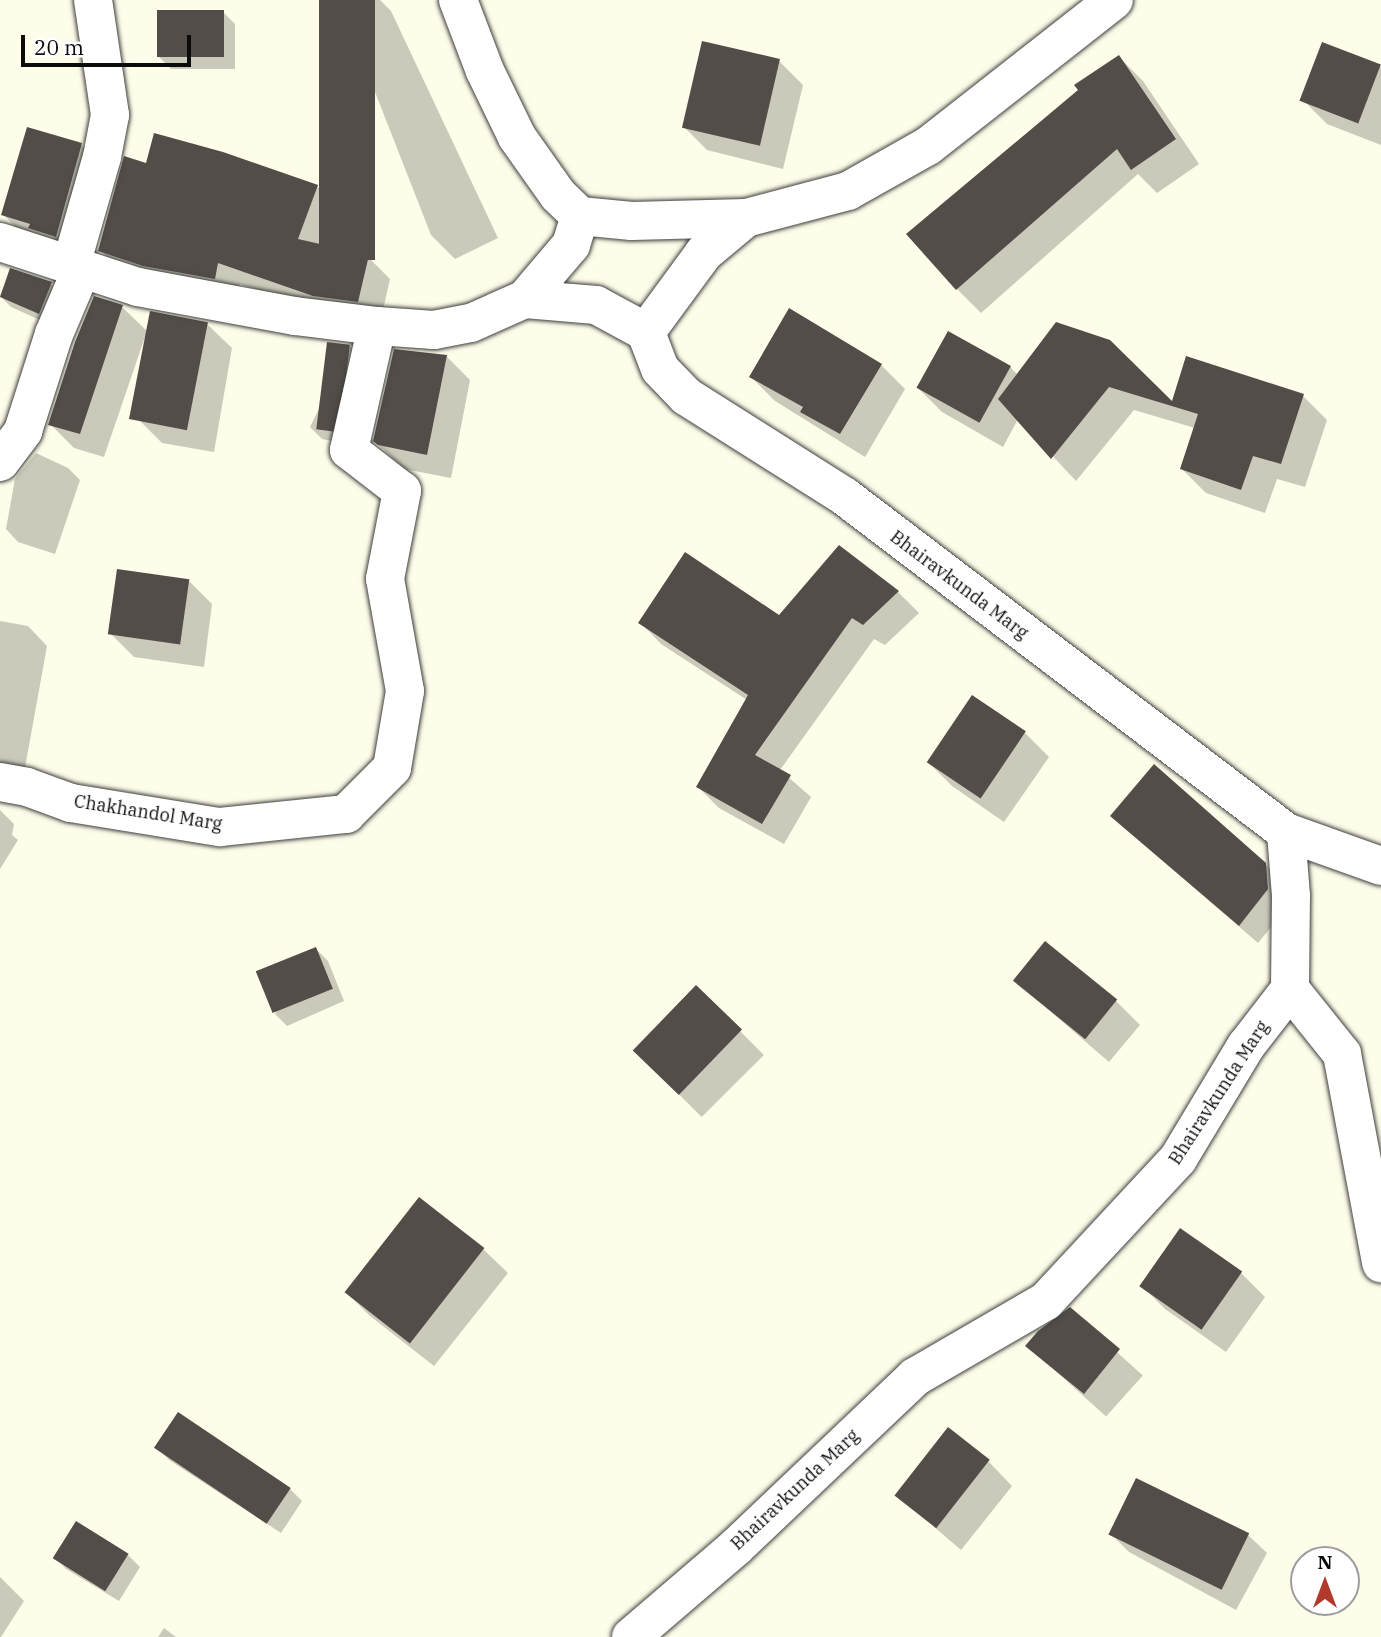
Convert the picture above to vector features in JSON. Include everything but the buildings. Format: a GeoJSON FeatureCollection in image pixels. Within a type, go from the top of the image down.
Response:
{"type":"FeatureCollection","features":[{"type":"Feature","properties":{"kind":"street"},"geometry":{"type":"LineString","coordinates":[[0,462],[23,430],[76,266],[102,157],[110,115],[93,0]]}},
{"type":"Feature","properties":{"kind":"street"},"geometry":{"type":"LineString","coordinates":[[458,0],[485,71],[517,137],[558,195],[580,216],[632,222],[746,218],[848,191],[929,146],[1114,0]]}},
{"type":"Feature","properties":{"kind":"street"},"geometry":{"type":"LineString","coordinates":[[0,242],[138,287],[295,316],[434,330],[471,323],[525,299],[571,245],[580,216]]}},
{"type":"Feature","properties":{"kind":"street"},"geometry":{"type":"LineString","coordinates":[[525,299],[596,305],[646,332],[704,253],[746,218]]}},
{"type":"Feature","properties":{"kind":"street","name":"Chakhandol Marg"},"geometry":{"type":"LineString","coordinates":[[0,782],[27,787],[71,803],[220,827],[346,814],[392,768],[405,691],[385,579],[402,491],[349,450],[377,326]]}},
{"type":"Feature","properties":{"kind":"street","name":"Bhairavkunda Marg"},"geometry":{"type":"LineString","coordinates":[[646,332],[660,369],[687,396],[844,496],[1286,832],[1381,866]]}},
{"type":"Feature","properties":{"kind":"street"},"geometry":{"type":"LineString","coordinates":[[1286,832],[1292,896],[1290,989],[1342,1054],[1381,1263]]}},
{"type":"Feature","properties":{"kind":"street","name":"Bhairavkunda Marg"},"geometry":{"type":"LineString","coordinates":[[631,1637],[736,1547],[915,1377],[1046,1301],[1178,1159],[1246,1046],[1290,989]]}}]}
